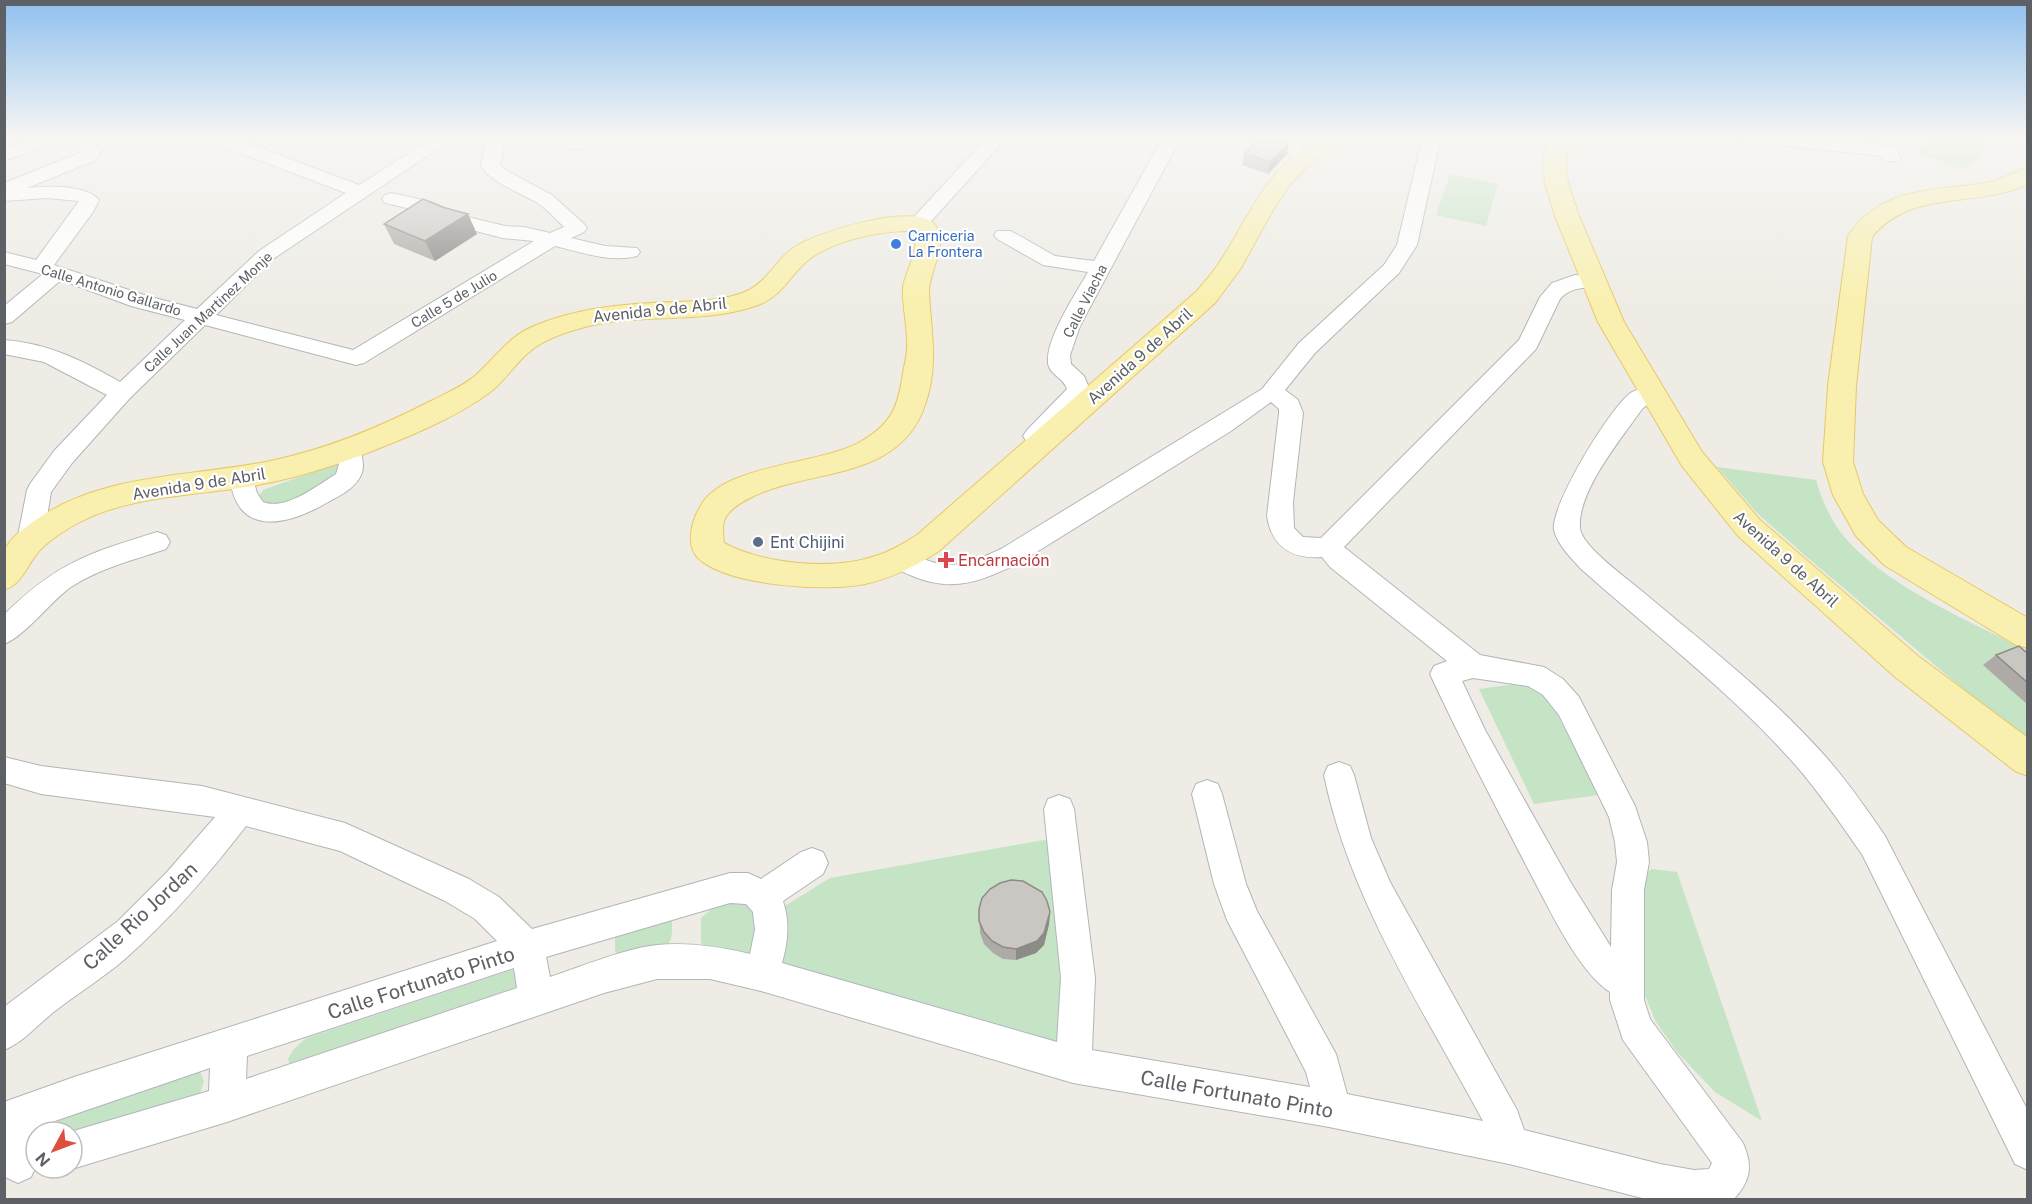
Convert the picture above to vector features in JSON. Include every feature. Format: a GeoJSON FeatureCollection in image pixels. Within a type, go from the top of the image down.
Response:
{"type":"FeatureCollection","features":[{"type":"Feature","properties":{"kind":"main road","name":"Avenida 9 de Abril"},"geometry":{"type":"LineString","coordinates":[[4,578],[30,541],[55,520],[75,510],[104,501],[165,489],[276,471],[346,448],[394,429],[474,390],[500,369],[513,351],[532,337],[553,328],[596,315],[692,309],[746,301],[773,286],[792,260],[817,244],[890,225],[918,224],[925,228],[929,241],[916,290],[921,345],[913,400],[899,427],[881,442],[839,463],[760,480],[729,495],[713,510],[706,522],[705,530],[708,549],[719,555],[741,565],[785,573],[859,572],[902,559],[928,543],[1005,477],[1206,297],[1231,265],[1259,210],[1272,192]]}},
{"type":"Feature","properties":{"kind":"main road","name":"Avenida 9 de Abril"},"geometry":{"type":"LineString","coordinates":[[1560,192],[1564,208],[1611,322],[1692,459],[1719,494],[1749,528],[1906,666],[2028,760]]}},
{"type":"Feature","properties":{"kind":"main road"},"geometry":{"type":"LineString","coordinates":[[1977,192],[1903,202],[1881,213],[1860,236],[1842,386],[1838,462],[1848,495],[1867,528],[1880,542],[1912,567],[2028,635]]}},
{"type":"Feature","properties":{"kind":"street"},"geometry":{"type":"LineString","coordinates":[[4,195],[44,192]]}},
{"type":"Feature","properties":{"kind":"street"},"geometry":{"type":"LineString","coordinates":[[4,317],[49,270],[89,200],[84,196],[49,192]]}},
{"type":"Feature","properties":{"kind":"street","name":"Calle Juan Martinez Monje"},"geometry":{"type":"LineString","coordinates":[[30,541],[39,490],[63,457],[122,393],[266,255],[361,192]]}},
{"type":"Feature","properties":{"kind":"street","name":"Calle 5 de Julio"},"geometry":{"type":"LineString","coordinates":[[356,358],[551,240],[577,228],[545,199],[532,192]]}},
{"type":"Feature","properties":{"kind":"street"},"geometry":{"type":"LineString","coordinates":[[918,224],[947,192]]}},
{"type":"Feature","properties":{"kind":"street","name":"Calle Viacha"},"geometry":{"type":"LineString","coordinates":[[1005,477],[1013,457],[1079,390],[1077,381],[1060,366],[1059,355],[1070,326],[1143,192]]}},
{"type":"Feature","properties":{"kind":"street"},"geometry":{"type":"LineString","coordinates":[[902,559],[930,575],[946,576],[985,568],[1010,556],[1224,425],[1262,397],[1270,394],[1307,348],[1392,269],[1407,245],[1419,192]]}},
{"type":"Feature","properties":{"kind":"street"},"geometry":{"type":"LineString","coordinates":[[392,199],[437,210],[459,221],[483,225],[503,232],[524,233],[605,252],[630,252]]}},
{"type":"Feature","properties":{"kind":"street"},"geometry":{"type":"LineString","coordinates":[[1004,235],[1050,261],[1101,268]]}},
{"type":"Feature","properties":{"kind":"street","name":"Calle Antonio Gallardo"},"geometry":{"type":"LineString","coordinates":[[4,258],[49,270],[139,301],[356,358]]}},
{"type":"Feature","properties":{"kind":"street"},"geometry":{"type":"LineString","coordinates":[[1270,394],[1285,400],[1290,406],[1291,413],[1278,515],[1282,533],[1296,545],[1307,549],[1328,547],[1528,344],[1551,297],[1559,288],[1575,281],[1593,281]]}},
{"type":"Feature","properties":{"kind":"street"},"geometry":{"type":"LineString","coordinates":[[4,347],[36,351],[72,364],[122,393]]}},
{"type":"Feature","properties":{"kind":"street"},"geometry":{"type":"LineString","coordinates":[[1654,394],[1641,397],[1634,403],[1588,472],[1567,514],[1567,530],[1588,561],[1756,703],[1853,812],[1874,846],[2028,1151]]}},
{"type":"Feature","properties":{"kind":"street"},"geometry":{"type":"LineString","coordinates":[[242,478],[245,497],[252,506],[261,513],[270,515],[284,512],[345,480],[352,471],[352,463],[346,448]]}},
{"type":"Feature","properties":{"kind":"street"},"geometry":{"type":"LineString","coordinates":[[4,633],[39,598],[75,572],[107,558],[157,542]]}},
{"type":"Feature","properties":{"kind":"street"},"geometry":{"type":"LineString","coordinates":[[1328,547],[1339,560],[1473,666]]}},
{"type":"Feature","properties":{"kind":"street"},"geometry":{"type":"LineString","coordinates":[[1473,666],[1534,675],[1553,687],[1569,706],[1624,816],[1631,842],[1634,862],[1628,890],[1627,982],[1608,971],[1559,894],[1475,739],[1444,674],[1473,666]]}},
{"type":"Feature","properties":{"kind":"street"},"geometry":{"type":"LineString","coordinates":[[4,770],[41,780],[202,800],[345,838],[424,874],[487,908],[528,948],[536,998]]}},
{"type":"Feature","properties":{"kind":"street"},"geometry":{"type":"LineString","coordinates":[[1339,775],[1362,858],[1415,963],[1504,1122],[1509,1145]]}},
{"type":"Feature","properties":{"kind":"street"},"geometry":{"type":"LineString","coordinates":[[1207,794],[1230,884],[1240,911],[1323,1067],[1329,1089],[1329,1109]]}},
{"type":"Feature","properties":{"kind":"street"},"geometry":{"type":"LineString","coordinates":[[1059,809],[1078,978],[1073,1065]]}},
{"type":"Feature","properties":{"kind":"street","name":"Calle Rio Jordan"},"geometry":{"type":"LineString","coordinates":[[4,1033],[18,1017],[113,947],[203,857],[239,811]]}},
{"type":"Feature","properties":{"kind":"street"},"geometry":{"type":"LineString","coordinates":[[761,974],[772,937],[772,917],[763,896],[812,863]]}},
{"type":"Feature","properties":{"kind":"street","name":"Calle Fortunato Pinto"},"geometry":{"type":"LineString","coordinates":[[17,1117],[74,1095],[616,919],[730,888],[752,889],[763,896]]}},
{"type":"Feature","properties":{"kind":"street","name":"Calle Fortunato Pinto"},"geometry":{"type":"LineString","coordinates":[[84,1146],[227,1104],[536,998],[657,962],[710,962],[761,974],[1073,1065],[1329,1109],[1509,1145],[1660,1184],[1694,1189],[1718,1187],[1733,1168],[1730,1155],[1635,1028],[1627,1000],[1627,982]]}},
{"type":"Feature","properties":{"kind":"street"},"geometry":{"type":"LineString","coordinates":[[227,1104],[230,1046]]}},
{"type":"Feature","properties":{"kind":"street"},"geometry":{"type":"LineString","coordinates":[[17,1117],[20,1164]]}},
{"type":"Feature","properties":{"kind":"green space"},"geometry":{"type":"Polygon","coordinates":[[[1444,192],[1496,192],[1486,226],[1436,215],[1444,192]]]}},
{"type":"Feature","properties":{"kind":"green space"},"geometry":{"type":"Polygon","coordinates":[[[338,463],[346,471],[294,504],[268,509],[259,496],[263,490],[338,463]]]}},
{"type":"Feature","properties":{"kind":"green space"},"geometry":{"type":"Polygon","coordinates":[[[1717,467],[1816,480],[1825,506],[1839,530],[1877,567],[1926,599],[2027,650],[2027,738],[1994,715],[1808,558],[1757,513],[1717,467]]]}},
{"type":"Feature","properties":{"kind":"green space"},"geometry":{"type":"Polygon","coordinates":[[[1523,683],[1547,695],[1599,795],[1534,804],[1479,689],[1523,683]]]}},
{"type":"Feature","properties":{"kind":"green space"},"geometry":{"type":"Polygon","coordinates":[[[1055,838],[1064,1047],[790,974],[772,954],[780,909],[830,878],[1055,838]]]}},
{"type":"Feature","properties":{"kind":"green space"},"geometry":{"type":"Polygon","coordinates":[[[1652,869],[1677,872],[1762,1121],[1715,1092],[1678,1053],[1656,1022],[1641,986],[1642,876],[1652,869]]]}},
{"type":"Feature","properties":{"kind":"green space"},"geometry":{"type":"Polygon","coordinates":[[[745,899],[757,910],[752,947],[747,955],[706,950],[701,942],[701,918],[714,907],[745,899]]]}},
{"type":"Feature","properties":{"kind":"green space"},"geometry":{"type":"Polygon","coordinates":[[[668,918],[672,922],[672,933],[665,948],[618,954],[615,951],[615,936],[668,918]]]}},
{"type":"Feature","properties":{"kind":"green space"},"geometry":{"type":"Polygon","coordinates":[[[514,969],[519,974],[517,992],[291,1069],[288,1059],[293,1050],[306,1038],[514,969]]]}},
{"type":"Feature","properties":{"kind":"green space"},"geometry":{"type":"Polygon","coordinates":[[[200,1072],[204,1081],[200,1093],[186,1101],[84,1129],[84,1120],[59,1120],[65,1111],[200,1072]]]}},
{"type":"Feature","properties":{"kind":"building"},"geometry":{"type":"Polygon","coordinates":[[[423,199],[468,214],[425,241],[384,224],[423,199]]]}},
{"type":"Feature","properties":{"kind":"building"},"geometry":{"type":"Polygon","coordinates":[[[2019,646],[2028,654],[2028,683],[1996,655],[2019,646]]]}},
{"type":"Feature","properties":{"kind":"building"},"geometry":{"type":"Polygon","coordinates":[[[1011,880],[1023,881],[1042,892],[1050,912],[1044,933],[1037,941],[1016,949],[1003,947],[992,941],[984,932],[979,921],[982,898],[990,889],[1011,880]]]}},
{"type":"Feature","properties":{"kind":"place","name":"Carniceria La Frontera"},"geometry":{"type":"Point","coordinates":[896,244]}},
{"type":"Feature","properties":{"kind":"place","name":"Ent Chijini"},"geometry":{"type":"Point","coordinates":[758,542]}},
{"type":"Feature","properties":{"kind":"place","name":"Encarnación"},"geometry":{"type":"Point","coordinates":[946,560]}}]}
